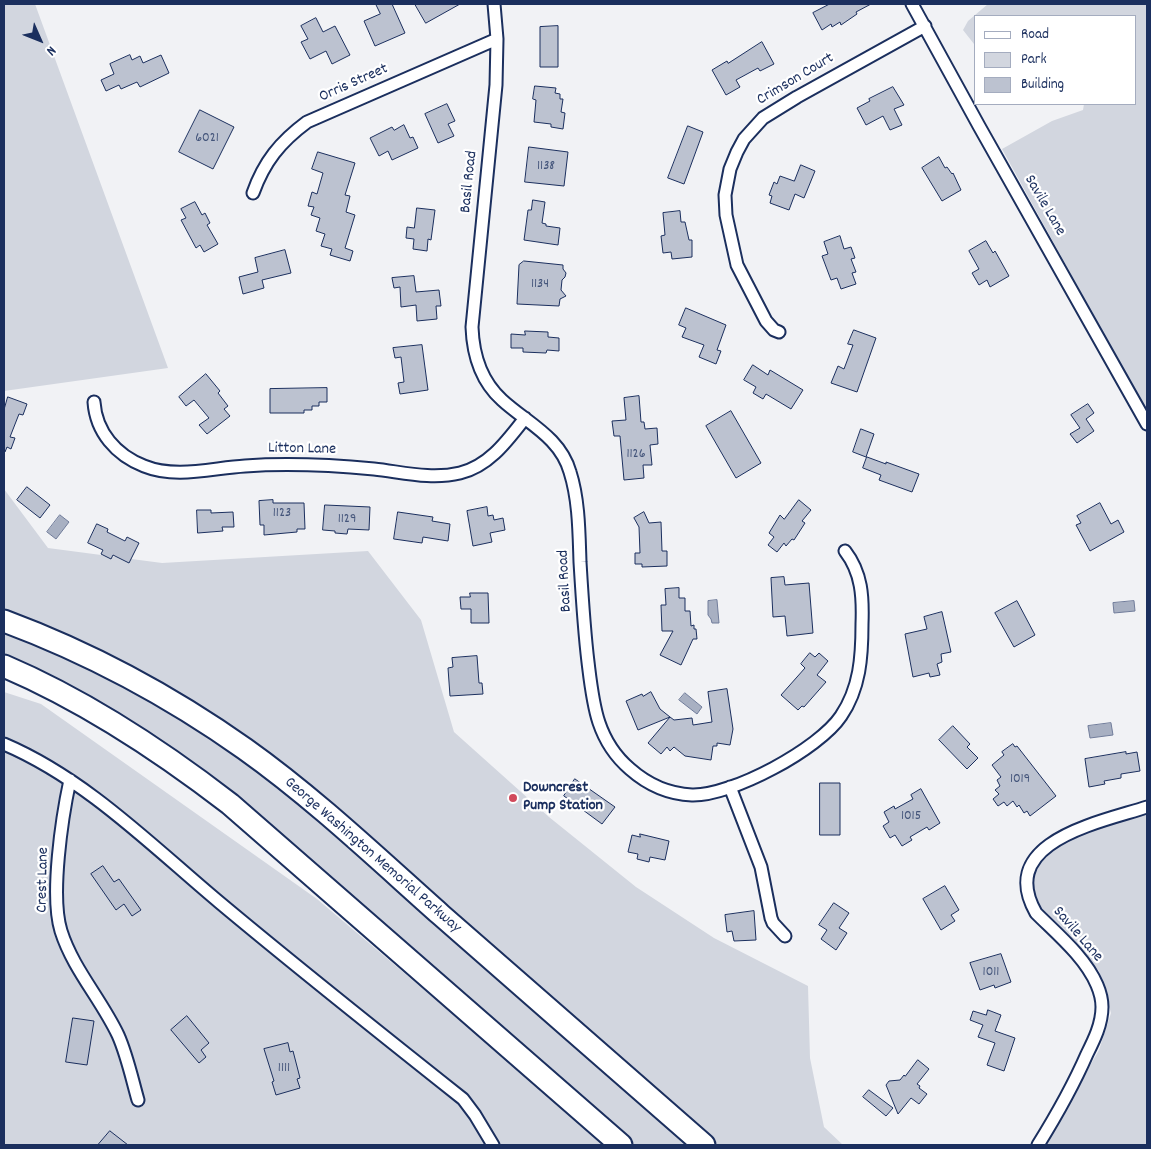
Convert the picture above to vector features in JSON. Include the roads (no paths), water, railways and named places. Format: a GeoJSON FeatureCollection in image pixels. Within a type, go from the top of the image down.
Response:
{"type":"FeatureCollection","features":[{"type":"Feature","properties":{"kind":"highway","name":"George Washington Memorial Parkway"},"geometry":{"type":"LineString","coordinates":[[4,621],[62,644],[132,678],[184,708],[246,750],[295,788],[368,850],[704,1145]]}},
{"type":"Feature","properties":{"kind":"highway"},"geometry":{"type":"LineString","coordinates":[[4,666],[106,718],[167,757],[215,793],[255,825],[621,1145]]}},
{"type":"Feature","properties":{"kind":"street","name":"Basil Road"},"geometry":{"type":"LineString","coordinates":[[494,4],[498,39],[496,85],[478,259],[472,327],[473,343],[482,375],[491,388],[502,400],[553,441],[570,471],[580,537],[586,638],[593,706],[606,740],[629,769],[660,788],[676,793],[709,794],[730,788],[763,772],[818,741],[841,717],[849,704],[860,668],[863,606],[861,584],[857,571],[845,551]]}},
{"type":"Feature","properties":{"kind":"street","name":"Savile Lane"},"geometry":{"type":"LineString","coordinates":[[912,4],[1147,424]]}},
{"type":"Feature","properties":{"kind":"street","name":"Crimson Court"},"geometry":{"type":"LineString","coordinates":[[779,332],[774,330],[766,321],[737,264],[733,249],[726,215],[725,195],[730,169],[737,152],[744,139],[763,118],[925,26]]}},
{"type":"Feature","properties":{"kind":"street","name":"Orris Street"},"geometry":{"type":"LineString","coordinates":[[253,193],[263,168],[274,153],[294,132],[307,122],[498,39]]}},
{"type":"Feature","properties":{"kind":"street","name":"Litton Lane"},"geometry":{"type":"LineString","coordinates":[[94,402],[98,425],[104,436],[115,448],[128,458],[144,466],[160,471],[177,472],[246,466],[292,465],[329,466],[422,476],[444,476],[461,473],[488,459],[507,441],[525,418]]}},
{"type":"Feature","properties":{"kind":"street"},"geometry":{"type":"LineString","coordinates":[[4,744],[35,759],[70,780],[104,804],[242,921],[463,1099],[493,1145]]}},
{"type":"Feature","properties":{"kind":"street","name":"Crest Lane"},"geometry":{"type":"LineString","coordinates":[[70,780],[63,826],[57,889],[61,930],[68,949],[118,1034],[138,1100]]}},
{"type":"Feature","properties":{"kind":"street"},"geometry":{"type":"LineString","coordinates":[[730,788],[761,867],[771,918],[785,936]]}},
{"type":"Feature","properties":{"kind":"street","name":"Savile Lane"},"geometry":{"type":"LineString","coordinates":[[1038,1145],[1075,1081],[1094,1039],[1100,1022],[1102,1007],[1101,995],[1097,984],[1085,964],[1036,912],[1030,902],[1027,892],[1030,868],[1036,857],[1060,837],[1100,821],[1147,807]]}},
{"type":"Feature","properties":{"kind":"water"},"geometry":{"type":"Polygon","coordinates":[[[60,515],[69,522],[56,539],[47,532],[60,515]]]}},
{"type":"Feature","properties":{"kind":"water"},"geometry":{"type":"Polygon","coordinates":[[[717,600],[719,623],[712,623],[708,615],[708,601],[717,600]]]}},
{"type":"Feature","properties":{"kind":"water"},"geometry":{"type":"Polygon","coordinates":[[[1134,601],[1135,611],[1114,613],[1113,603],[1134,601]]]}},
{"type":"Feature","properties":{"kind":"water"},"geometry":{"type":"Polygon","coordinates":[[[685,693],[702,707],[697,714],[679,700],[685,693]]]}},
{"type":"Feature","properties":{"kind":"water"},"geometry":{"type":"Polygon","coordinates":[[[1111,723],[1113,735],[1090,738],[1088,726],[1111,723]]]}},
{"type":"Feature","properties":{"kind":"place","name":"Downcrest Pump Station"},"geometry":{"type":"Point","coordinates":[513,798]}}]}
